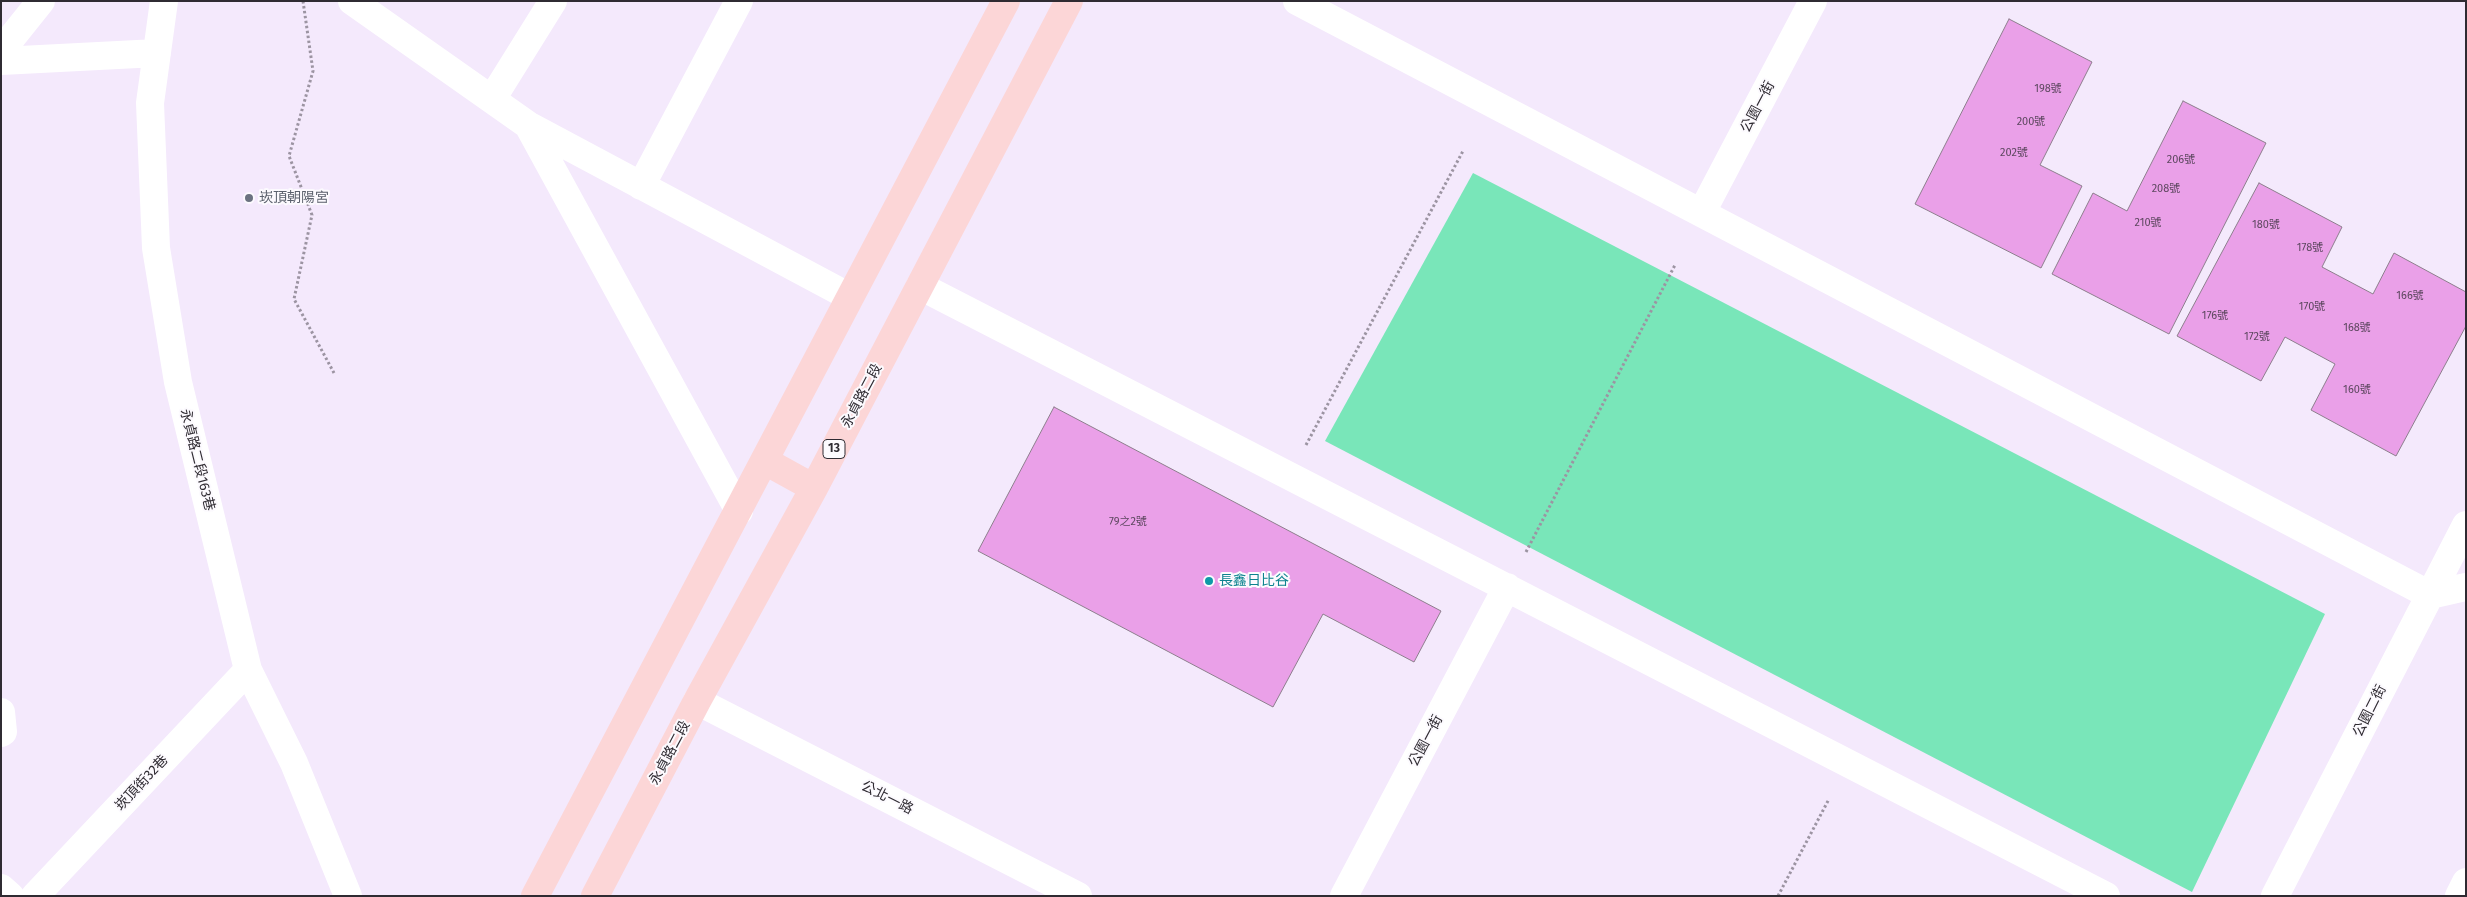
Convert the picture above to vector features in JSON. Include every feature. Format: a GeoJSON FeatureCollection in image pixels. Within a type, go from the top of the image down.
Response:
{"type":"FeatureCollection","features":[{"type":"Feature","properties":{"kind":"main road"},"geometry":{"type":"LineString","coordinates":[[535,896],[740,511],[1006,1]]}},
{"type":"Feature","properties":{"kind":"main road","name":"永貞路二段"},"geometry":{"type":"LineString","coordinates":[[595,896],[697,701],[814,488],[1069,1]]}},
{"type":"Feature","properties":{"kind":"main road"},"geometry":{"type":"LineString","coordinates":[[765,461],[814,488]]}},
{"type":"Feature","properties":{"kind":"street"},"geometry":{"type":"LineString","coordinates":[[1,51],[41,1]]}},
{"type":"Feature","properties":{"kind":"street","name":"永貞路二段163巷"},"geometry":{"type":"LineString","coordinates":[[164,1],[150,103],[156,248],[178,382],[248,670],[294,762],[348,896]]}},
{"type":"Feature","properties":{"kind":"street"},"geometry":{"type":"LineString","coordinates":[[352,1],[528,125],[850,297]]}},
{"type":"Feature","properties":{"kind":"street"},"geometry":{"type":"LineString","coordinates":[[492,99],[553,1]]}},
{"type":"Feature","properties":{"kind":"street"},"geometry":{"type":"LineString","coordinates":[[642,186],[739,1]]}},
{"type":"Feature","properties":{"kind":"street"},"geometry":{"type":"LineString","coordinates":[[1297,1],[2430,595],[2466,587]]}},
{"type":"Feature","properties":{"kind":"street","name":"公園一街"},"geometry":{"type":"LineString","coordinates":[[1702,212],[1813,1]]}},
{"type":"Feature","properties":{"kind":"street"},"geometry":{"type":"LineString","coordinates":[[1,61],[157,53]]}},
{"type":"Feature","properties":{"kind":"street"},"geometry":{"type":"LineString","coordinates":[[528,125],[740,511]]}},
{"type":"Feature","properties":{"kind":"street"},"geometry":{"type":"LineString","coordinates":[[920,286],[2106,896]]}},
{"type":"Feature","properties":{"kind":"street","name":"公園二街"},"geometry":{"type":"LineString","coordinates":[[2275,896],[2466,526]]}},
{"type":"Feature","properties":{"kind":"street","name":"公園一街"},"geometry":{"type":"LineString","coordinates":[[1344,896],[1508,587]]}},
{"type":"Feature","properties":{"kind":"street","name":"崁頂街32巷"},"geometry":{"type":"LineString","coordinates":[[35,896],[248,670]]}},
{"type":"Feature","properties":{"kind":"street","name":"公北一路"},"geometry":{"type":"LineString","coordinates":[[697,701],[1078,896]]}},
{"type":"Feature","properties":{"kind":"street"},"geometry":{"type":"LineString","coordinates":[[1,712],[3,732],[1,733]]}},
{"type":"Feature","properties":{"kind":"street"},"geometry":{"type":"LineString","coordinates":[[2459,896],[2466,882]]}},
{"type":"Feature","properties":{"kind":"street"},"geometry":{"type":"LineString","coordinates":[[1,888],[10,896]]}},
{"type":"Feature","properties":{"kind":"path"},"geometry":{"type":"LineString","coordinates":[[303,1],[313,71],[289,156],[312,215],[294,299],[334,373]]}},
{"type":"Feature","properties":{"kind":"path"},"geometry":{"type":"LineString","coordinates":[[1306,445],[1462,151]]}},
{"type":"Feature","properties":{"kind":"path"},"geometry":{"type":"LineString","coordinates":[[1526,552],[1675,264]]}},
{"type":"Feature","properties":{"kind":"path"},"geometry":{"type":"LineString","coordinates":[[1778,896],[1829,799]]}},
{"type":"Feature","properties":{"kind":"green space"},"geometry":{"type":"Polygon","coordinates":[[[1473,173],[2325,614],[2192,892],[1325,441],[1473,173]]]}},
{"type":"Feature","properties":{"kind":"building"},"geometry":{"type":"Polygon","coordinates":[[[2009,19],[2092,62],[2040,165],[2082,186],[2041,268],[1915,204],[2009,19]]]}},
{"type":"Feature","properties":{"kind":"building"},"geometry":{"type":"Polygon","coordinates":[[[2183,101],[2266,143],[2169,334],[2052,274],[2093,193],[2127,211],[2183,101]]]}},
{"type":"Feature","properties":{"kind":"building"},"geometry":{"type":"Polygon","coordinates":[[[2259,183],[2342,227],[2322,267],[2373,294],[2394,253],[2466,292],[2466,326],[2396,456],[2311,410],[2335,364],[2285,337],[2261,381],[2177,336],[2259,183]]]}},
{"type":"Feature","properties":{"kind":"building","name":"長鑫日比谷"},"geometry":{"type":"Polygon","coordinates":[[[1054,407],[1441,611],[1414,662],[1323,614],[1273,707],[978,551],[1054,407]]]}},
{"type":"Feature","properties":{"kind":"place","name":"崁頂朝陽宮"},"geometry":{"type":"Point","coordinates":[249,198]}},
{"type":"Feature","properties":{"kind":"place","name":"長鑫日比谷"},"geometry":{"type":"Point","coordinates":[1209,581]}}]}
